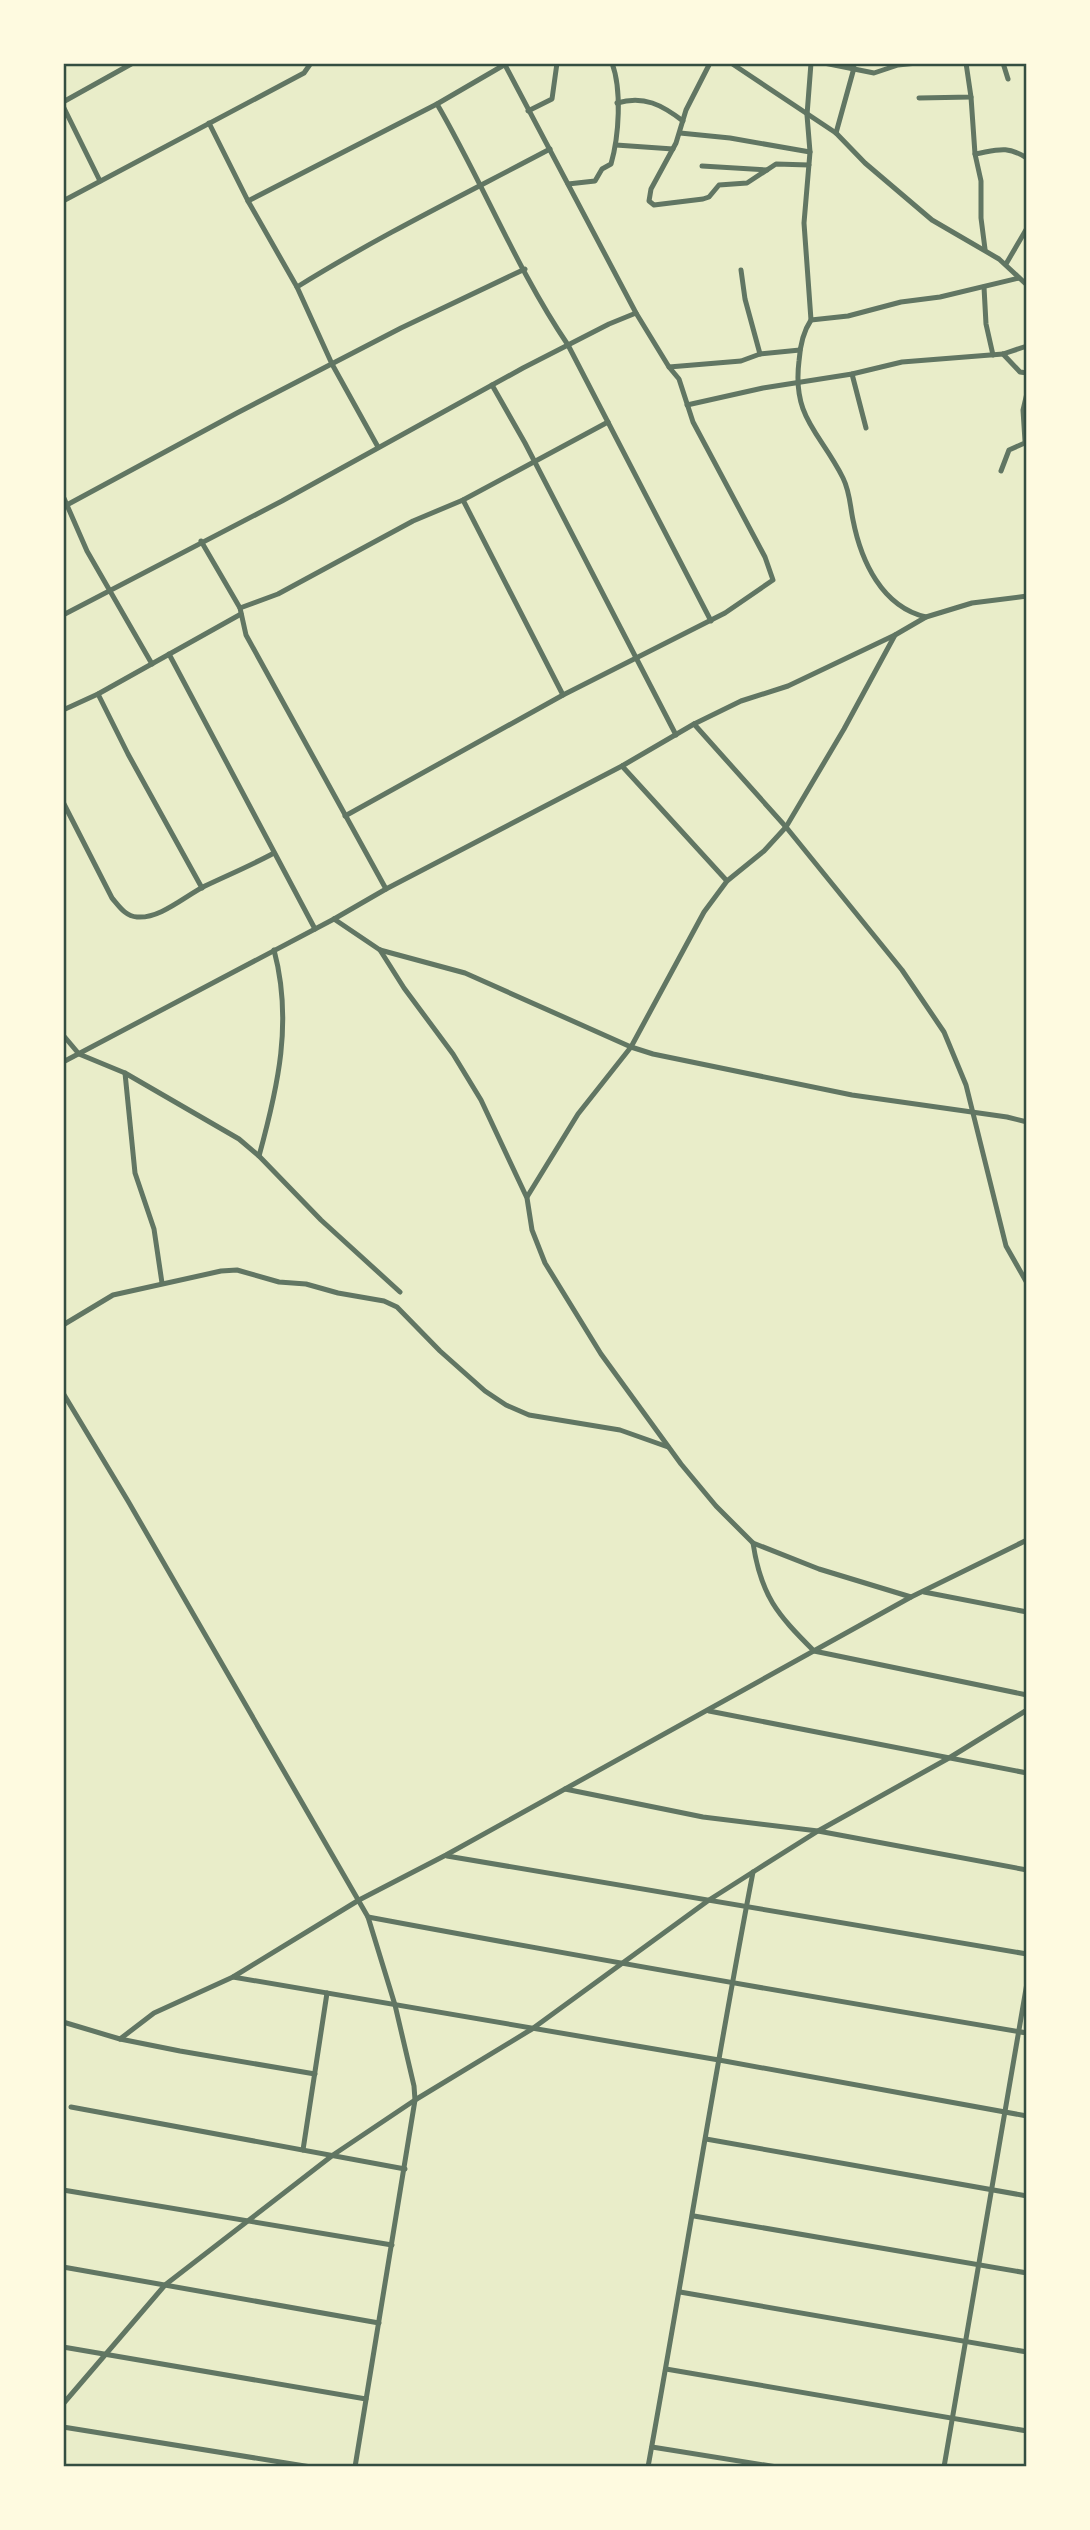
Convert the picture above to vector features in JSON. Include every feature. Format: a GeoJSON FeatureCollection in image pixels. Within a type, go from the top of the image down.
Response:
{"type":"FeatureCollection","features":[{"type":"Feature","properties":{"kind":"street"},"geometry":{"type":"LineString","coordinates":[[100,181],[63,104],[133,63]]}},
{"type":"Feature","properties":{"kind":"street"},"geometry":{"type":"LineString","coordinates":[[63,201],[304,73],[311,63]]}},
{"type":"Feature","properties":{"kind":"street"},"geometry":{"type":"LineString","coordinates":[[528,111],[552,99],[557,63]]}},
{"type":"Feature","properties":{"kind":"street"},"geometry":{"type":"LineString","coordinates":[[568,184],[592,182],[597,179],[602,169],[611,163],[616,145],[617,103],[617,81],[612,63]]}},
{"type":"Feature","properties":{"kind":"street"},"geometry":{"type":"LineString","coordinates":[[710,63],[686,110],[673,149],[651,189],[649,199],[652,204],[709,197],[721,185],[747,183],[778,164],[809,164]]}},
{"type":"Feature","properties":{"kind":"street"},"geometry":{"type":"LineString","coordinates":[[732,63],[836,133],[865,163],[932,220],[985,249],[1006,264],[1027,285]]}},
{"type":"Feature","properties":{"kind":"street"},"geometry":{"type":"LineString","coordinates":[[811,63],[807,115],[810,152],[804,223],[811,320],[800,350],[796,384],[810,425],[844,480],[864,561],[883,589],[898,604],[910,613],[926,617]]}},
{"type":"Feature","properties":{"kind":"street"},"geometry":{"type":"LineString","coordinates":[[824,63],[874,73],[898,65],[917,63]]}},
{"type":"Feature","properties":{"kind":"street"},"geometry":{"type":"LineString","coordinates":[[966,63],[975,154],[981,181],[981,218],[985,249]]}},
{"type":"Feature","properties":{"kind":"street"},"geometry":{"type":"LineString","coordinates":[[1003,63],[1008,79]]}},
{"type":"Feature","properties":{"kind":"street"},"geometry":{"type":"LineString","coordinates":[[248,201],[437,104],[504,64],[636,313],[679,379],[704,443],[765,557],[773,580],[737,607],[563,695],[345,816]]}},
{"type":"Feature","properties":{"kind":"street"},"geometry":{"type":"LineString","coordinates":[[836,133],[853,68]]}},
{"type":"Feature","properties":{"kind":"street"},"geometry":{"type":"LineString","coordinates":[[919,98],[971,97]]}},
{"type":"Feature","properties":{"kind":"street"},"geometry":{"type":"LineString","coordinates":[[617,103],[636,99],[654,103],[683,121]]}},
{"type":"Feature","properties":{"kind":"street"},"geometry":{"type":"LineString","coordinates":[[437,104],[548,315],[568,345],[711,621]]}},
{"type":"Feature","properties":{"kind":"street"},"geometry":{"type":"LineString","coordinates":[[209,123],[248,201],[297,287],[332,364],[378,447]]}},
{"type":"Feature","properties":{"kind":"street"},"geometry":{"type":"LineString","coordinates":[[680,133],[730,138],[810,152]]}},
{"type":"Feature","properties":{"kind":"street"},"geometry":{"type":"LineString","coordinates":[[616,145],[673,149]]}},
{"type":"Feature","properties":{"kind":"street"},"geometry":{"type":"LineString","coordinates":[[975,154],[1005,148],[1013,149],[1027,158]]}},
{"type":"Feature","properties":{"kind":"street"},"geometry":{"type":"LineString","coordinates":[[297,287],[342,259],[550,149]]}},
{"type":"Feature","properties":{"kind":"street"},"geometry":{"type":"LineString","coordinates":[[702,166],[767,170]]}},
{"type":"Feature","properties":{"kind":"street"},"geometry":{"type":"LineString","coordinates":[[1006,264],[1027,228]]}},
{"type":"Feature","properties":{"kind":"street"},"geometry":{"type":"LineString","coordinates":[[65,506],[332,364],[525,270]]}},
{"type":"Feature","properties":{"kind":"street"},"geometry":{"type":"LineString","coordinates":[[741,270],[745,299],[760,354]]}},
{"type":"Feature","properties":{"kind":"street"},"geometry":{"type":"LineString","coordinates":[[811,320],[848,316],[891,304],[940,297],[1019,278]]}},
{"type":"Feature","properties":{"kind":"street"},"geometry":{"type":"LineString","coordinates":[[984,287],[986,324],[993,355]]}},
{"type":"Feature","properties":{"kind":"street"},"geometry":{"type":"LineString","coordinates":[[63,615],[282,501],[492,385],[636,313]]}},
{"type":"Feature","properties":{"kind":"street"},"geometry":{"type":"LineString","coordinates":[[687,405],[902,362],[1003,354],[1027,345]]}},
{"type":"Feature","properties":{"kind":"street"},"geometry":{"type":"LineString","coordinates":[[669,367],[741,361],[760,354],[800,350]]}},
{"type":"Feature","properties":{"kind":"street"},"geometry":{"type":"LineString","coordinates":[[1003,354],[1020,372],[1027,373]]}},
{"type":"Feature","properties":{"kind":"street"},"geometry":{"type":"LineString","coordinates":[[852,374],[866,428]]}},
{"type":"Feature","properties":{"kind":"street"},"geometry":{"type":"LineString","coordinates":[[492,385],[676,735]]}},
{"type":"Feature","properties":{"kind":"street"},"geometry":{"type":"LineString","coordinates":[[1001,471],[1009,450],[1026,441],[1023,410],[1027,393]]}},
{"type":"Feature","properties":{"kind":"street"},"geometry":{"type":"LineString","coordinates":[[63,710],[152,664],[241,611],[402,527],[463,500],[608,422]]}},
{"type":"Feature","properties":{"kind":"street"},"geometry":{"type":"LineString","coordinates":[[63,496],[65,506],[87,551],[152,664]]}},
{"type":"Feature","properties":{"kind":"street"},"geometry":{"type":"LineString","coordinates":[[463,500],[563,695]]}},
{"type":"Feature","properties":{"kind":"street"},"geometry":{"type":"LineString","coordinates":[[201,541],[241,611],[246,635],[386,889]]}},
{"type":"Feature","properties":{"kind":"street"},"geometry":{"type":"LineString","coordinates":[[63,1062],[622,766],[694,723],[741,701],[788,686],[895,635],[926,617],[972,603],[1027,596]]}},
{"type":"Feature","properties":{"kind":"street"},"geometry":{"type":"LineString","coordinates":[[527,1198],[579,1114],[631,1048],[704,912],[727,881],[764,851],[786,827],[895,635]]}},
{"type":"Feature","properties":{"kind":"street"},"geometry":{"type":"LineString","coordinates":[[169,654],[315,929]]}},
{"type":"Feature","properties":{"kind":"street"},"geometry":{"type":"LineString","coordinates":[[98,694],[202,888]]}},
{"type":"Feature","properties":{"kind":"street"},"geometry":{"type":"LineString","coordinates":[[694,723],[786,827],[902,970],[944,1032],[958,1062],[974,1114],[1006,1246],[1027,1283]]}},
{"type":"Feature","properties":{"kind":"street"},"geometry":{"type":"LineString","coordinates":[[622,766],[727,881]]}},
{"type":"Feature","properties":{"kind":"street"},"geometry":{"type":"LineString","coordinates":[[63,802],[112,898],[131,916],[140,918],[152,915],[274,853]]}},
{"type":"Feature","properties":{"kind":"street"},"geometry":{"type":"LineString","coordinates":[[334,919],[380,950],[465,974],[631,1048],[755,1077],[1027,1122]]}},
{"type":"Feature","properties":{"kind":"street"},"geometry":{"type":"LineString","coordinates":[[259,1156],[270,1115],[284,1038],[283,997],[274,950]]}},
{"type":"Feature","properties":{"kind":"street"},"geometry":{"type":"LineString","coordinates":[[380,950],[481,1100],[527,1198],[533,1230],[545,1263],[601,1353],[668,1447],[716,1506],[753,1543],[819,1569],[911,1597]]}},
{"type":"Feature","properties":{"kind":"street"},"geometry":{"type":"LineString","coordinates":[[63,1035],[79,1054],[125,1073],[230,1134],[259,1156],[321,1220],[400,1292]]}},
{"type":"Feature","properties":{"kind":"street"},"geometry":{"type":"LineString","coordinates":[[125,1073],[135,1173],[154,1229],[162,1283]]}},
{"type":"Feature","properties":{"kind":"street"},"geometry":{"type":"LineString","coordinates":[[63,1325],[113,1295],[237,1270],[279,1282],[306,1284],[384,1301],[397,1307],[458,1367],[506,1405],[529,1415],[620,1430],[668,1447]]}},
{"type":"Feature","properties":{"kind":"street"},"geometry":{"type":"LineString","coordinates":[[63,1393],[359,1900],[368,1917],[395,2005],[414,2085],[415,2100],[355,2467]]}},
{"type":"Feature","properties":{"kind":"street"},"geometry":{"type":"LineString","coordinates":[[120,2039],[154,2013],[233,1977],[359,1900],[446,1856],[911,1597],[1027,1540]]}},
{"type":"Feature","properties":{"kind":"street"},"geometry":{"type":"LineString","coordinates":[[753,1543],[758,1574],[770,1600],[790,1627],[814,1651],[1027,1695]]}},
{"type":"Feature","properties":{"kind":"street"},"geometry":{"type":"LineString","coordinates":[[924,1592],[1027,1612]]}},
{"type":"Feature","properties":{"kind":"street"},"geometry":{"type":"LineString","coordinates":[[63,2404],[165,2285],[333,2155],[415,2100],[532,2029],[709,1900],[818,1831],[949,1758],[1027,1710]]}},
{"type":"Feature","properties":{"kind":"street"},"geometry":{"type":"LineString","coordinates":[[709,1711],[1027,1773]]}},
{"type":"Feature","properties":{"kind":"street"},"geometry":{"type":"LineString","coordinates":[[565,1789],[703,1817],[818,1831],[1027,1870]]}},
{"type":"Feature","properties":{"kind":"street"},"geometry":{"type":"LineString","coordinates":[[446,1856],[1027,1954]]}},
{"type":"Feature","properties":{"kind":"street"},"geometry":{"type":"LineString","coordinates":[[648,2467],[694,2216],[731,1981],[753,1872]]}},
{"type":"Feature","properties":{"kind":"street"},"geometry":{"type":"LineString","coordinates":[[368,1917],[619,1964],[1027,2033]]}},
{"type":"Feature","properties":{"kind":"street"},"geometry":{"type":"LineString","coordinates":[[233,1977],[1027,2116]]}},
{"type":"Feature","properties":{"kind":"street"},"geometry":{"type":"LineString","coordinates":[[944,2467],[1027,1983]]}},
{"type":"Feature","properties":{"kind":"street"},"geometry":{"type":"LineString","coordinates":[[303,2150],[327,1993]]}},
{"type":"Feature","properties":{"kind":"street"},"geometry":{"type":"LineString","coordinates":[[63,2022],[120,2039],[315,2074]]}},
{"type":"Feature","properties":{"kind":"street"},"geometry":{"type":"LineString","coordinates":[[71,2107],[405,2169]]}},
{"type":"Feature","properties":{"kind":"street"},"geometry":{"type":"LineString","coordinates":[[706,2139],[1027,2196]]}},
{"type":"Feature","properties":{"kind":"street"},"geometry":{"type":"LineString","coordinates":[[63,2190],[392,2245]]}},
{"type":"Feature","properties":{"kind":"street"},"geometry":{"type":"LineString","coordinates":[[694,2216],[1027,2273]]}},
{"type":"Feature","properties":{"kind":"street"},"geometry":{"type":"LineString","coordinates":[[63,2267],[379,2323]]}},
{"type":"Feature","properties":{"kind":"street"},"geometry":{"type":"LineString","coordinates":[[680,2292],[1027,2352]]}},
{"type":"Feature","properties":{"kind":"street"},"geometry":{"type":"LineString","coordinates":[[63,2347],[366,2399]]}},
{"type":"Feature","properties":{"kind":"street"},"geometry":{"type":"LineString","coordinates":[[666,2369],[1027,2431]]}},
{"type":"Feature","properties":{"kind":"street"},"geometry":{"type":"LineString","coordinates":[[63,2427],[311,2467]]}},
{"type":"Feature","properties":{"kind":"street"},"geometry":{"type":"LineString","coordinates":[[652,2447],[777,2467]]}}]}
